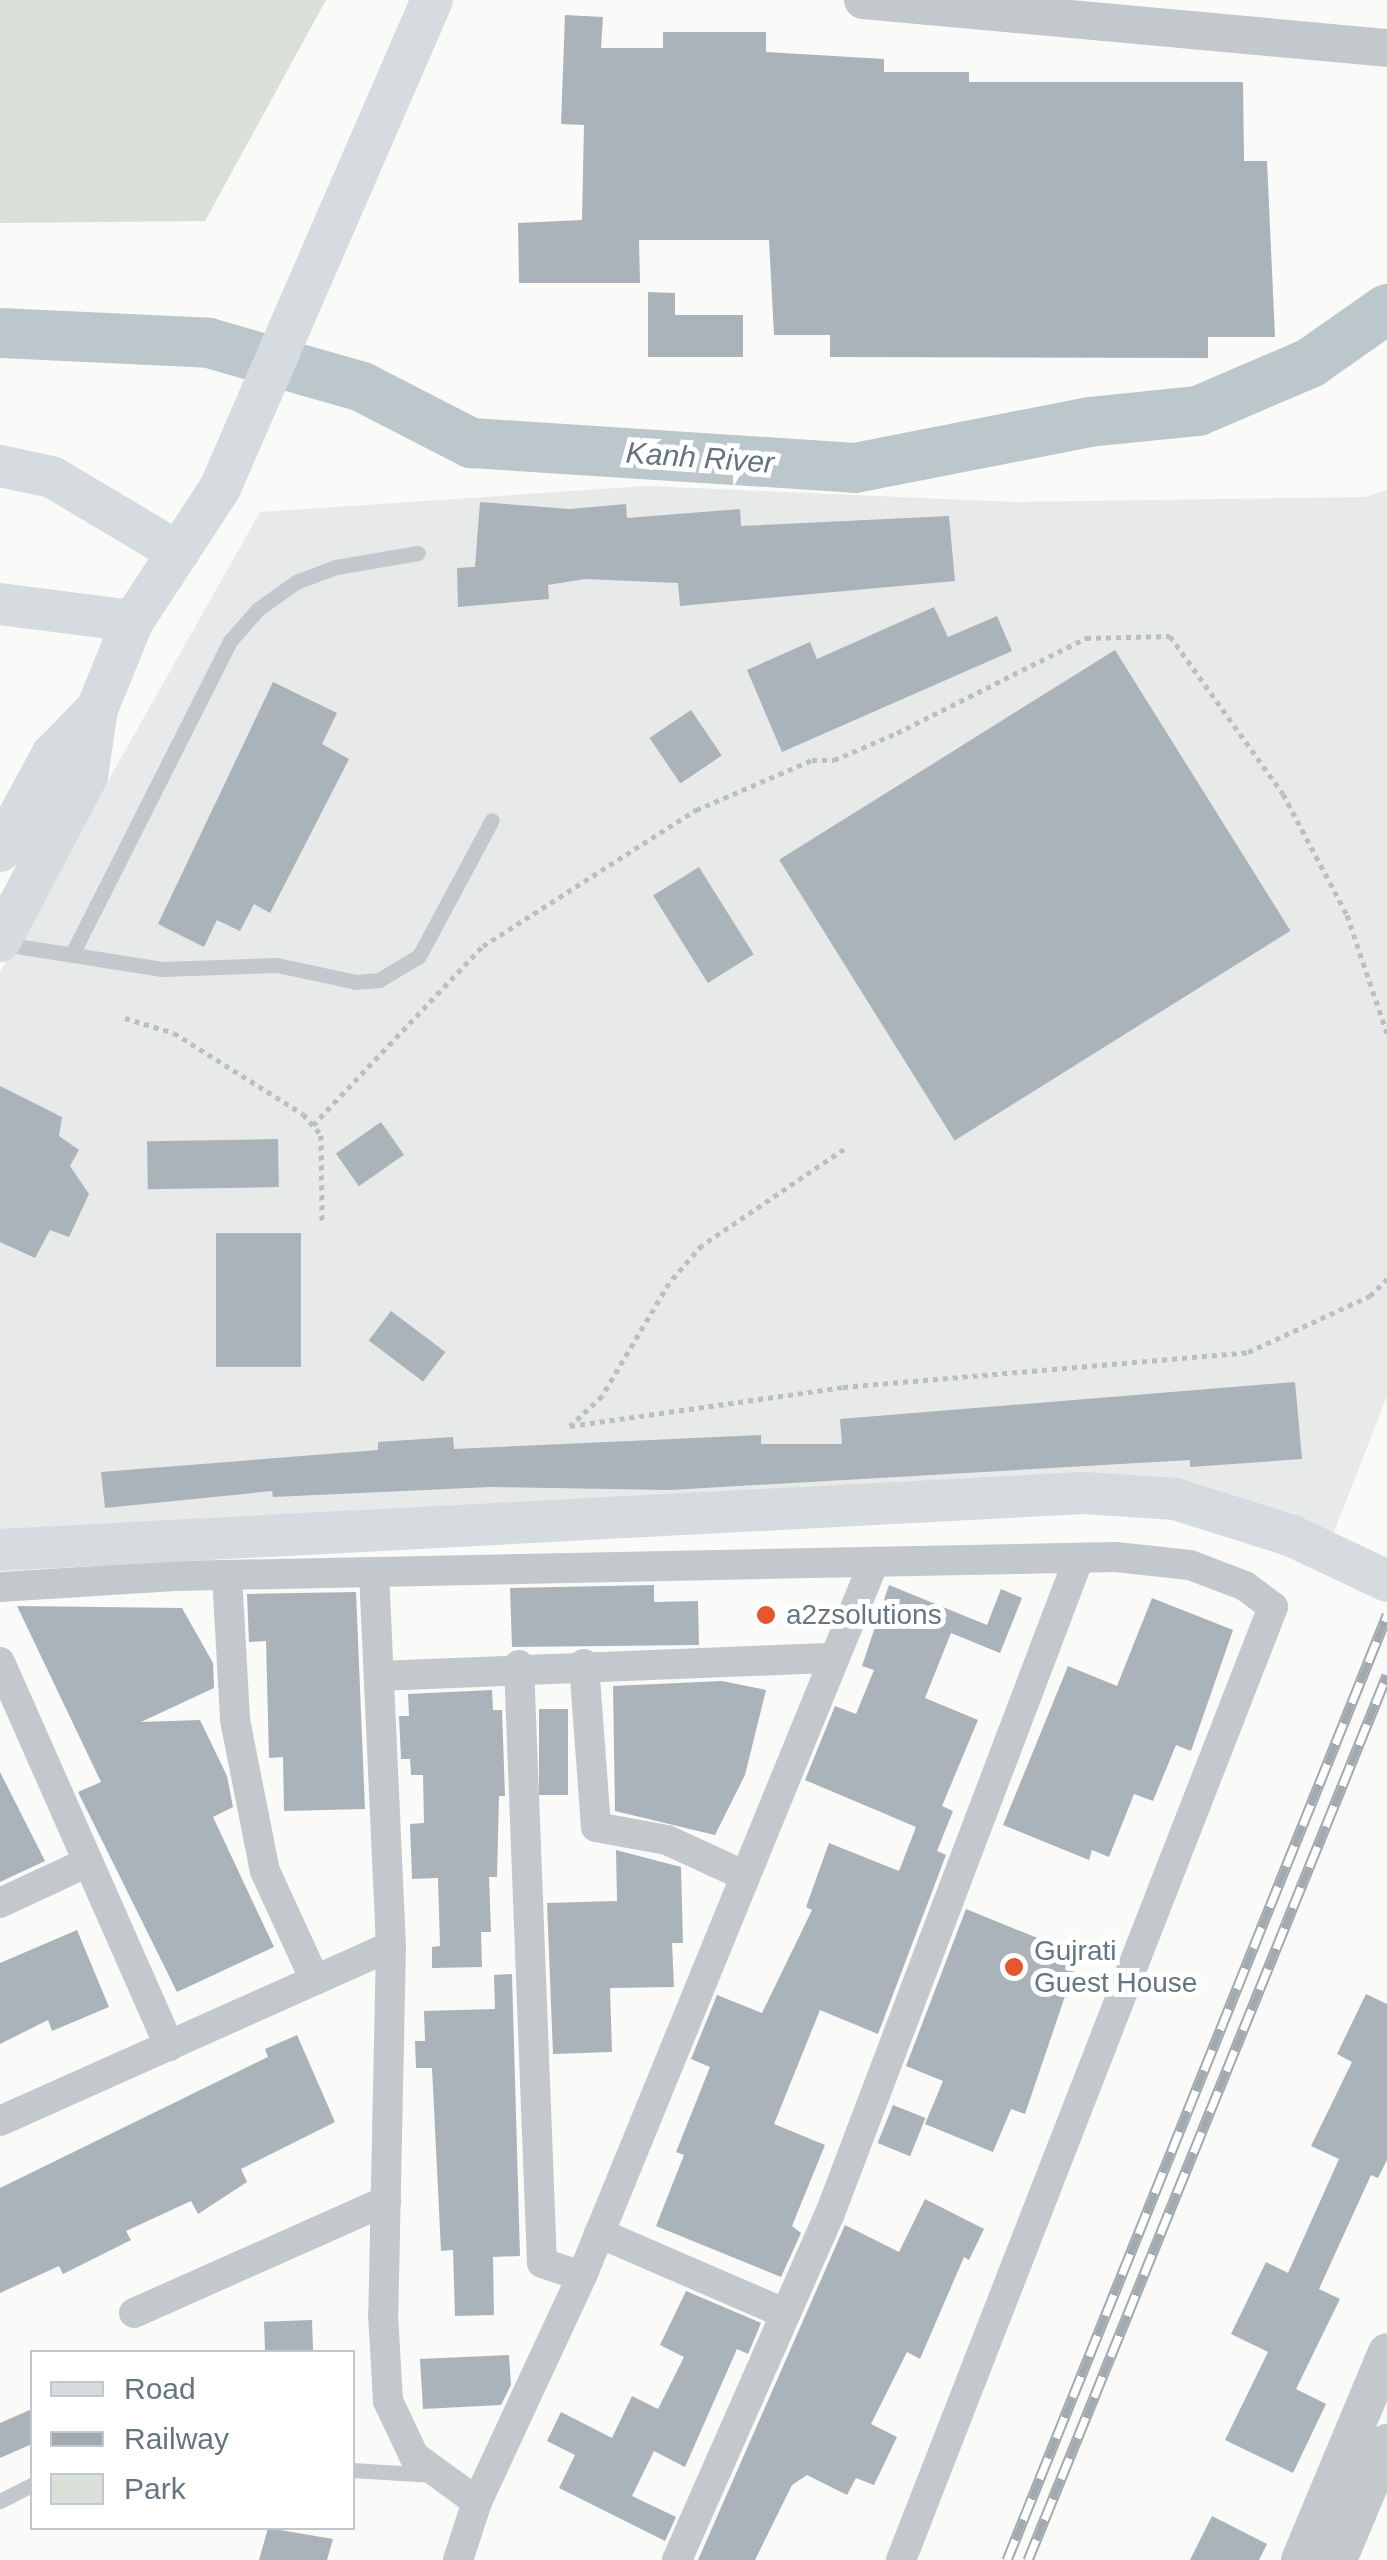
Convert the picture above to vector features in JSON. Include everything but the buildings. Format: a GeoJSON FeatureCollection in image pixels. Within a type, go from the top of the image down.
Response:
{"type":"FeatureCollection","features":[{"type":"Feature","properties":{"kind":"main road"},"geometry":{"type":"LineString","coordinates":[[0,942],[87,776],[97,709],[132,620],[220,488],[432,0]]}},
{"type":"Feature","properties":{"kind":"main road"},"geometry":{"type":"LineString","coordinates":[[0,466],[52,477],[178,552]]}},
{"type":"Feature","properties":{"kind":"main road"},"geometry":{"type":"LineString","coordinates":[[0,604],[132,620]]}},
{"type":"Feature","properties":{"kind":"main road"},"geometry":{"type":"LineString","coordinates":[[0,851],[52,756],[97,709]]}},
{"type":"Feature","properties":{"kind":"main road"},"geometry":{"type":"LineString","coordinates":[[0,1550],[217,1558],[1084,1493],[1174,1499],[1292,1536],[1387,1581]]}},
{"type":"Feature","properties":{"kind":"street"},"geometry":{"type":"LineString","coordinates":[[863,0],[1387,48]]}},
{"type":"Feature","properties":{"kind":"street"},"geometry":{"type":"LineString","coordinates":[[217,1558],[235,1720],[265,1871],[316,1980]]}},
{"type":"Feature","properties":{"kind":"street"},"geometry":{"type":"LineString","coordinates":[[0,1587],[217,1558],[374,1572],[1079,1558],[1190,1565],[1245,1586],[1274,1607],[900,2560]]}},
{"type":"Feature","properties":{"kind":"street"},"geometry":{"type":"LineString","coordinates":[[677,2560],[829,2216],[1079,1558]]}},
{"type":"Feature","properties":{"kind":"street"},"geometry":{"type":"LineString","coordinates":[[458,2560],[477,2502],[582,2276],[874,1562]]}},
{"type":"Feature","properties":{"kind":"street"},"geometry":{"type":"LineString","coordinates":[[374,1572],[391,1946],[386,2201],[388,2401],[414,2456],[477,2502]]}},
{"type":"Feature","properties":{"kind":"street"},"geometry":{"type":"LineString","coordinates":[[379,1676],[518,1666],[834,1658]]}},
{"type":"Feature","properties":{"kind":"street"},"geometry":{"type":"LineString","coordinates":[[0,1662],[169,2046]]}},
{"type":"Feature","properties":{"kind":"street"},"geometry":{"type":"LineString","coordinates":[[584,1664],[596,1828],[668,1840],[743,1876]]}},
{"type":"Feature","properties":{"kind":"street"},"geometry":{"type":"LineString","coordinates":[[518,1666],[542,2263],[582,2276]]}},
{"type":"Feature","properties":{"kind":"street"},"geometry":{"type":"LineString","coordinates":[[0,1902],[88,1862]]}},
{"type":"Feature","properties":{"kind":"street"},"geometry":{"type":"LineString","coordinates":[[0,2121],[391,1946]]}},
{"type":"Feature","properties":{"kind":"street"},"geometry":{"type":"LineString","coordinates":[[134,2313],[386,2201]]}},
{"type":"Feature","properties":{"kind":"street"},"geometry":{"type":"LineString","coordinates":[[599,2234],[784,2314]]}},
{"type":"Feature","properties":{"kind":"street"},"geometry":{"type":"LineString","coordinates":[[1300,2560],[1380,2396],[1387,2352]]}},
{"type":"Feature","properties":{"kind":"street"},"geometry":{"type":"LineString","coordinates":[[1338,2560],[1387,2443]]}},
{"type":"Feature","properties":{"kind":"lane"},"geometry":{"type":"LineString","coordinates":[[72,954],[230,641],[258,609],[296,582],[336,566],[418,553]]}},
{"type":"Feature","properties":{"kind":"lane"},"geometry":{"type":"LineString","coordinates":[[0,942],[162,968],[277,966],[356,982],[378,980],[419,956],[492,820]]}},
{"type":"Feature","properties":{"kind":"lane"},"geometry":{"type":"LineString","coordinates":[[355,2470],[440,2475]]}},
{"type":"Feature","properties":{"kind":"lane"},"geometry":{"type":"LineString","coordinates":[[0,2500],[30,2486]]}},
{"type":"Feature","properties":{"kind":"path"},"geometry":{"type":"LineString","coordinates":[[313,1125],[483,946],[696,810],[812,760],[834,760],[897,733],[1086,638],[1170,636],[1283,794],[1346,915],[1387,1033]]}},
{"type":"Feature","properties":{"kind":"path"},"geometry":{"type":"LineString","coordinates":[[126,1018],[174,1033],[313,1125],[321,1134],[322,1222]]}},
{"type":"Feature","properties":{"kind":"path"},"geometry":{"type":"LineString","coordinates":[[844,1149],[702,1246],[669,1283],[602,1396],[570,1426],[843,1387],[1248,1352],[1370,1296],[1387,1280]]}},
{"type":"Feature","properties":{"kind":"shaded area"},"geometry":{"type":"Polygon","coordinates":[[[646,486],[1015,502],[1365,497],[1387,490],[1387,1396],[1329,1545],[1243,1505],[0,1532],[0,972],[260,512],[646,486]]]}},
{"type":"Feature","properties":{"kind":"green space"},"geometry":{"type":"Polygon","coordinates":[[[0,0],[326,0],[205,221],[0,223],[0,0]]]}},
{"type":"Feature","properties":{"kind":"waterway","name":"Kanh River"},"geometry":{"type":"LineString","coordinates":[[0,333],[209,343],[362,387],[471,443],[855,468],[1089,422],[1198,411],[1310,363],[1387,309]]}},
{"type":"Feature","properties":{"kind":"railway"},"geometry":{"type":"LineString","coordinates":[[1007,2560],[1387,1615]]}},
{"type":"Feature","properties":{"kind":"railway"},"geometry":{"type":"LineString","coordinates":[[1028,2560],[1387,1675]]}},
{"type":"Feature","properties":{"kind":"place","name":"a2zsolutions"},"geometry":{"type":"Point","coordinates":[766,1615]}},
{"type":"Feature","properties":{"kind":"place","name":"Gujrati Guest House"},"geometry":{"type":"Point","coordinates":[1014,1967]}}]}
